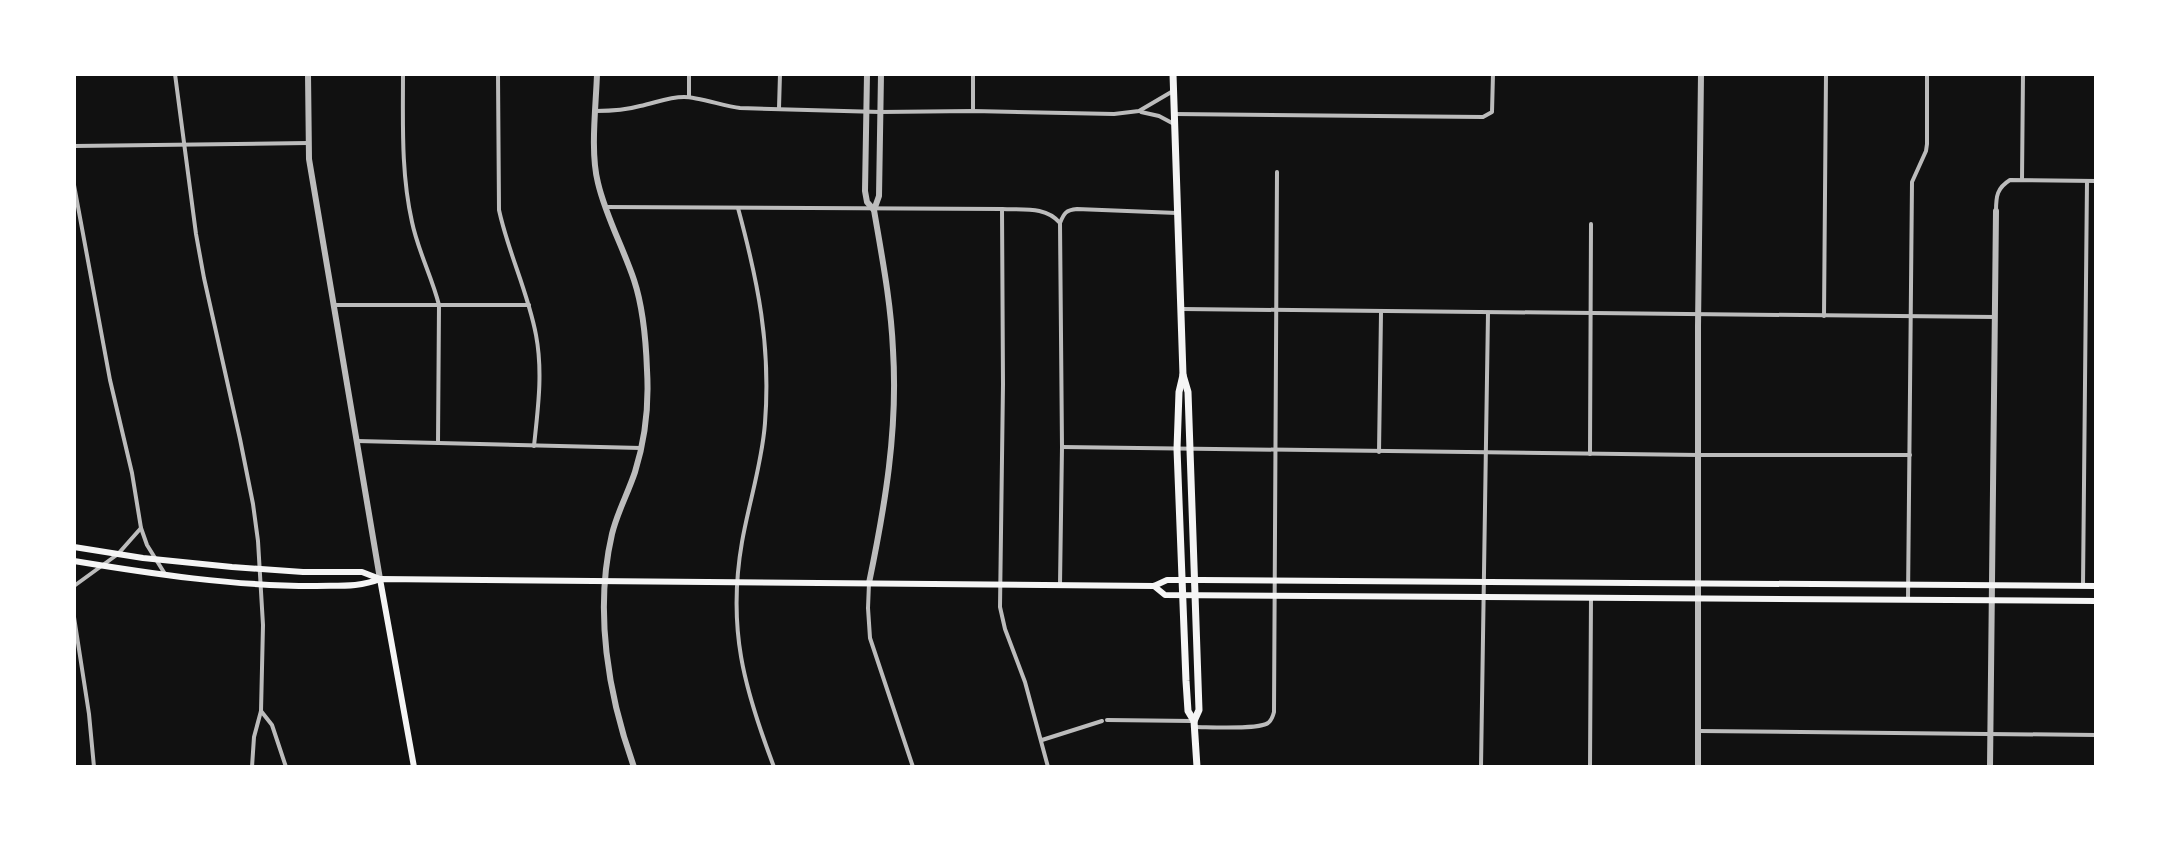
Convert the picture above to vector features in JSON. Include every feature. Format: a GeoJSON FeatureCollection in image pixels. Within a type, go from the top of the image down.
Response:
{"type":"FeatureCollection","features":[{"type":"Feature","properties":{"kind":"main road"},"geometry":{"type":"LineString","coordinates":[[1173,74],[1182,309],[1183,375],[1179,392],[1177,449],[1182,595],[1188,711],[1194,724],[1197,767]]}},
{"type":"Feature","properties":{"kind":"main road"},"geometry":{"type":"LineString","coordinates":[[1183,375],[1188,392],[1195,580],[1199,710],[1194,724]]}},
{"type":"Feature","properties":{"kind":"main road"},"geometry":{"type":"LineString","coordinates":[[74,547],[261,569],[362,572],[380,579],[1154,586],[1167,580],[1195,580],[2096,586]]}},
{"type":"Feature","properties":{"kind":"main road"},"geometry":{"type":"LineString","coordinates":[[74,561],[166,575],[262,584],[364,585],[380,579]]}},
{"type":"Feature","properties":{"kind":"main road"},"geometry":{"type":"LineString","coordinates":[[380,579],[414,767]]}},
{"type":"Feature","properties":{"kind":"main road"},"geometry":{"type":"LineString","coordinates":[[1591,597],[1613,583]]}},
{"type":"Feature","properties":{"kind":"main road"},"geometry":{"type":"LineString","coordinates":[[1821,585],[1821,599]]}},
{"type":"Feature","properties":{"kind":"main road"},"geometry":{"type":"LineString","coordinates":[[1154,586],[1165,595],[2096,601]]}},
{"type":"Feature","properties":{"kind":"street"},"geometry":{"type":"LineString","coordinates":[[175,74],[204,278],[253,504],[261,569],[261,711],[254,737],[252,767]]}},
{"type":"Feature","properties":{"kind":"street"},"geometry":{"type":"LineString","coordinates":[[308,74],[308,143],[380,579]]}},
{"type":"Feature","properties":{"kind":"street"},"geometry":{"type":"LineString","coordinates":[[403,74],[406,192],[418,246],[439,305],[438,443]]}},
{"type":"Feature","properties":{"kind":"street"},"geometry":{"type":"LineString","coordinates":[[498,74],[499,210],[503,232],[529,305],[540,363],[534,446]]}},
{"type":"Feature","properties":{"kind":"street"},"geometry":{"type":"LineString","coordinates":[[597,74],[597,180],[635,283],[647,369],[647,402],[641,448],[613,531],[605,582],[611,683],[634,767]]}},
{"type":"Feature","properties":{"kind":"street"},"geometry":{"type":"LineString","coordinates":[[689,74],[689,97]]}},
{"type":"Feature","properties":{"kind":"street"},"geometry":{"type":"LineString","coordinates":[[779,108],[780,74]]}},
{"type":"Feature","properties":{"kind":"street"},"geometry":{"type":"LineString","coordinates":[[867,74],[865,191],[867,202],[874,210]]}},
{"type":"Feature","properties":{"kind":"street"},"geometry":{"type":"LineString","coordinates":[[881,74],[879,196],[874,210],[891,319],[893,422],[868,608],[870,638],[913,767]]}},
{"type":"Feature","properties":{"kind":"street"},"geometry":{"type":"LineString","coordinates":[[973,74],[973,111]]}},
{"type":"Feature","properties":{"kind":"street"},"geometry":{"type":"LineString","coordinates":[[1174,114],[1483,117],[1492,112],[1493,74]]}},
{"type":"Feature","properties":{"kind":"street"},"geometry":{"type":"LineString","coordinates":[[1698,767],[1701,74]]}},
{"type":"Feature","properties":{"kind":"street"},"geometry":{"type":"LineString","coordinates":[[1824,316],[1826,74]]}},
{"type":"Feature","properties":{"kind":"street"},"geometry":{"type":"LineString","coordinates":[[1908,600],[1912,182],[1926,151],[1927,74]]}},
{"type":"Feature","properties":{"kind":"street"},"geometry":{"type":"LineString","coordinates":[[2022,179],[2023,74]]}},
{"type":"Feature","properties":{"kind":"street"},"geometry":{"type":"LineString","coordinates":[[1139,111],[1173,90]]}},
{"type":"Feature","properties":{"kind":"street"},"geometry":{"type":"LineString","coordinates":[[596,111],[619,110],[668,98],[689,97],[740,108],[866,112],[1114,114],[1139,111],[1175,124]]}},
{"type":"Feature","properties":{"kind":"street"},"geometry":{"type":"LineString","coordinates":[[74,146],[308,143]]}},
{"type":"Feature","properties":{"kind":"street"},"geometry":{"type":"LineString","coordinates":[[1042,740],[1104,720],[1251,727],[1266,725],[1271,720],[1274,712],[1277,172]]}},
{"type":"Feature","properties":{"kind":"street"},"geometry":{"type":"LineString","coordinates":[[1990,767],[1996,198],[2001,185],[2010,180],[2096,181]]}},
{"type":"Feature","properties":{"kind":"street"},"geometry":{"type":"LineString","coordinates":[[2083,586],[2087,181]]}},
{"type":"Feature","properties":{"kind":"street"},"geometry":{"type":"LineString","coordinates":[[74,185],[141,528],[147,545],[166,575]]}},
{"type":"Feature","properties":{"kind":"street"},"geometry":{"type":"LineString","coordinates":[[605,207],[1002,209],[1045,211],[1060,223]]}},
{"type":"Feature","properties":{"kind":"street"},"geometry":{"type":"LineString","coordinates":[[738,208],[759,289],[767,371],[763,445],[736,583],[737,642],[754,715],[774,767]]}},
{"type":"Feature","properties":{"kind":"street"},"geometry":{"type":"LineString","coordinates":[[1002,209],[999,585],[1002,619],[1025,682],[1048,767]]}},
{"type":"Feature","properties":{"kind":"street"},"geometry":{"type":"LineString","coordinates":[[1060,585],[1060,223],[1063,214],[1077,209],[1177,213]]}},
{"type":"Feature","properties":{"kind":"street"},"geometry":{"type":"LineString","coordinates":[[1590,454],[1591,224]]}},
{"type":"Feature","properties":{"kind":"street"},"geometry":{"type":"LineString","coordinates":[[333,305],[529,305]]}},
{"type":"Feature","properties":{"kind":"street"},"geometry":{"type":"LineString","coordinates":[[1182,309],[1995,317]]}},
{"type":"Feature","properties":{"kind":"street"},"geometry":{"type":"LineString","coordinates":[[1379,452],[1381,313]]}},
{"type":"Feature","properties":{"kind":"street"},"geometry":{"type":"LineString","coordinates":[[1481,767],[1488,313]]}},
{"type":"Feature","properties":{"kind":"street"},"geometry":{"type":"LineString","coordinates":[[357,441],[641,448]]}},
{"type":"Feature","properties":{"kind":"street"},"geometry":{"type":"LineString","coordinates":[[1062,447],[1910,455]]}},
{"type":"Feature","properties":{"kind":"street"},"geometry":{"type":"LineString","coordinates":[[74,586],[118,554],[141,528]]}},
{"type":"Feature","properties":{"kind":"street"},"geometry":{"type":"LineString","coordinates":[[1590,767],[1591,597]]}},
{"type":"Feature","properties":{"kind":"street"},"geometry":{"type":"LineString","coordinates":[[74,617],[94,767]]}},
{"type":"Feature","properties":{"kind":"street"},"geometry":{"type":"LineString","coordinates":[[261,711],[272,725],[286,767]]}},
{"type":"Feature","properties":{"kind":"street"},"geometry":{"type":"LineString","coordinates":[[1699,731],[2096,735]]}}]}
